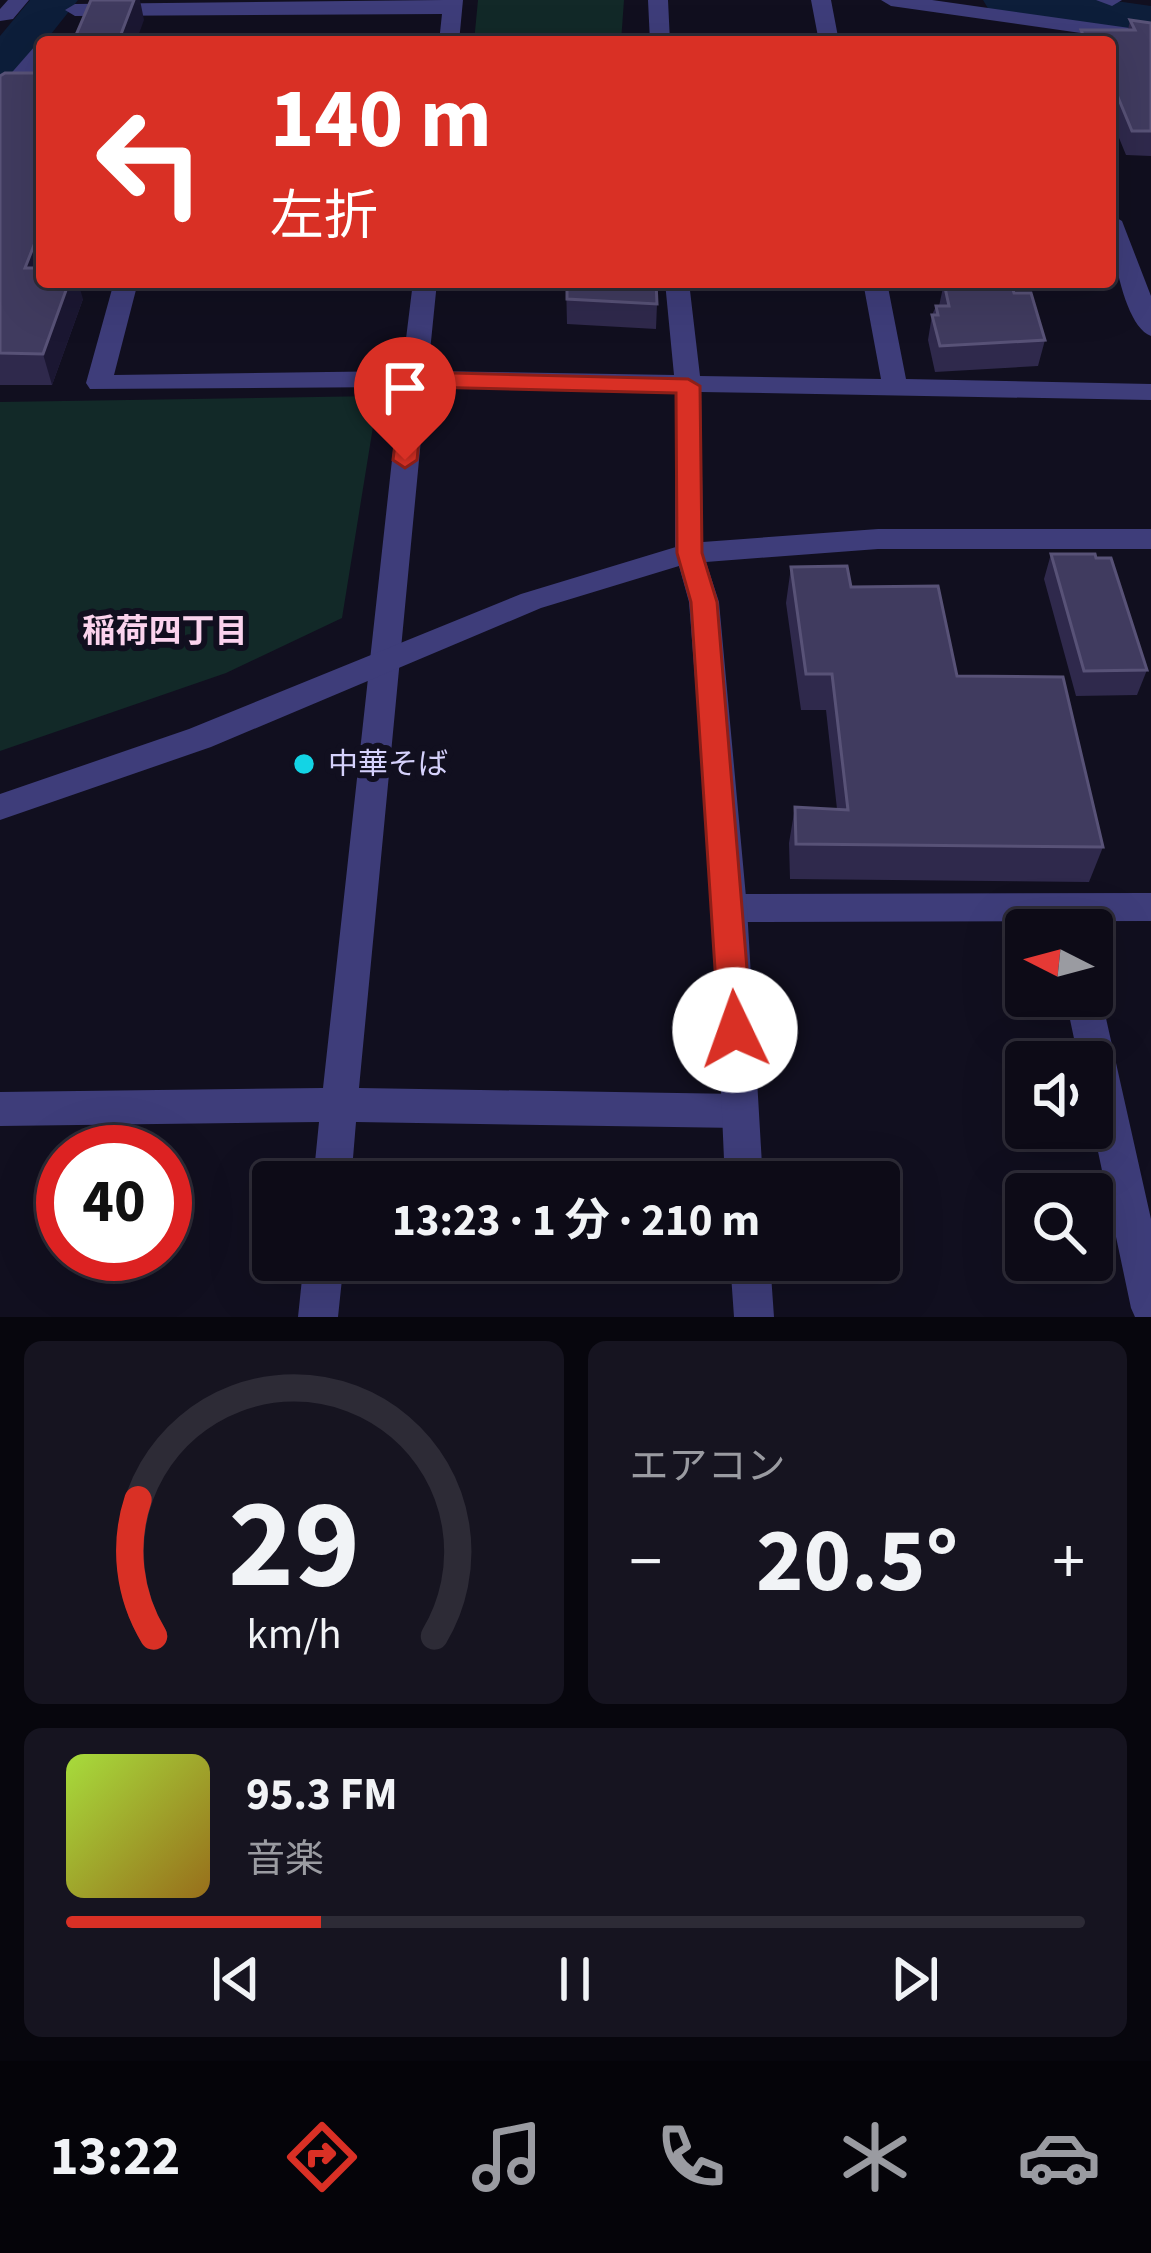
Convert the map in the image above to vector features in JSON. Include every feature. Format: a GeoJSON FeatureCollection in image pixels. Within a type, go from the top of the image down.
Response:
{"type":"FeatureCollection","features":[{"type":"Feature","properties":{"kind":"street"},"geometry":{"type":"LineString","coordinates":[[0,15],[6,15],[19,0]]}},
{"type":"Feature","properties":{"kind":"street"},"geometry":{"type":"LineString","coordinates":[[658,0],[660,36]]}},
{"type":"Feature","properties":{"kind":"street"},"geometry":{"type":"LineString","coordinates":[[820,0],[828,36]]}},
{"type":"Feature","properties":{"kind":"street"},"geometry":{"type":"LineString","coordinates":[[891,0],[1151,37]]}},
{"type":"Feature","properties":{"kind":"street"},"geometry":{"type":"LineString","coordinates":[[54,36],[79,5],[452,4],[449,36]]}},
{"type":"Feature","properties":{"kind":"street"},"geometry":{"type":"LineString","coordinates":[[1034,19],[1041,36]]}},
{"type":"Feature","properties":{"kind":"street"},"geometry":{"type":"LineString","coordinates":[[4,95],[36,57]]}},
{"type":"Feature","properties":{"kind":"street"},"geometry":{"type":"LineString","coordinates":[[4,95],[36,92]]}},
{"type":"Feature","properties":{"kind":"street"},"geometry":{"type":"LineString","coordinates":[[1116,233],[1143,286],[1151,328]]}},
{"type":"Feature","properties":{"kind":"street"},"geometry":{"type":"LineString","coordinates":[[124,288],[99,383],[415,379],[1151,392]]}},
{"type":"Feature","properties":{"kind":"street"},"geometry":{"type":"LineString","coordinates":[[334,1161],[423,288]]}},
{"type":"Feature","properties":{"kind":"street"},"geometry":{"type":"LineString","coordinates":[[677,288],[688,386],[689,553],[704,602],[730,908],[743,1161]]}},
{"type":"Feature","properties":{"kind":"street"},"geometry":{"type":"LineString","coordinates":[[876,288],[896,388]]}},
{"type":"Feature","properties":{"kind":"street"},"geometry":{"type":"LineString","coordinates":[[0,807],[200,738],[531,601],[689,553],[878,539],[1151,539]]}},
{"type":"Feature","properties":{"kind":"street"},"geometry":{"type":"LineString","coordinates":[[730,908],[1005,918]]}},
{"type":"Feature","properties":{"kind":"street"},"geometry":{"type":"LineString","coordinates":[[1113,913],[1151,908]]}},
{"type":"Feature","properties":{"kind":"street"},"geometry":{"type":"LineString","coordinates":[[1088,1017],[1140,1211],[1151,1308]]}},
{"type":"Feature","properties":{"kind":"street"},"geometry":{"type":"LineString","coordinates":[[0,1109],[341,1105],[739,1111]]}},
{"type":"Feature","properties":{"kind":"street"},"geometry":{"type":"LineString","coordinates":[[318,1317],[322,1281]]}},
{"type":"Feature","properties":{"kind":"street"},"geometry":{"type":"LineString","coordinates":[[751,1281],[754,1317]]}},
{"type":"Feature","properties":{"kind":"green space"},"geometry":{"type":"Polygon","coordinates":[[[478,0],[624,0],[621,36],[475,36],[478,0]]]}},
{"type":"Feature","properties":{"kind":"green space"},"geometry":{"type":"Polygon","coordinates":[[[378,396],[342,618],[226,673],[0,751],[0,402],[378,396]]]}},
{"type":"Feature","properties":{"kind":"building"},"geometry":{"type":"Polygon","coordinates":[[[91,0],[134,0],[120,36],[76,36],[91,0]]]}},
{"type":"Feature","properties":{"kind":"building"},"geometry":{"type":"Polygon","coordinates":[[[1130,20],[1151,23],[1151,131],[1132,131],[1116,92],[1116,36],[1084,36],[1081,30],[1135,30],[1130,20]]]}},
{"type":"Feature","properties":{"kind":"building"},"geometry":{"type":"Polygon","coordinates":[[[36,73],[36,240],[25,268],[36,268],[36,288],[67,288],[43,354],[0,353],[0,76],[36,73]]]}},
{"type":"Feature","properties":{"kind":"building"},"geometry":{"type":"Polygon","coordinates":[[[567,288],[656,288],[657,304],[567,299],[567,288]]]}},
{"type":"Feature","properties":{"kind":"building"},"geometry":{"type":"Polygon","coordinates":[[[945,288],[1012,288],[1014,293],[1031,293],[1045,340],[940,346],[932,315],[938,315],[936,306],[949,306],[945,288]]]}},
{"type":"Feature","properties":{"kind":"building"},"geometry":{"type":"Polygon","coordinates":[[[1051,554],[1111,558],[1147,670],[1084,671],[1051,554]]]}},
{"type":"Feature","properties":{"kind":"building"},"geometry":{"type":"Polygon","coordinates":[[[847,566],[851,587],[938,586],[957,676],[1063,677],[1103,847],[796,844],[795,807],[848,810],[832,674],[806,674],[791,567],[847,566]]]}},
{"type":"Feature","properties":{"kind":"waterway"},"geometry":{"type":"LineString","coordinates":[[0,67],[55,0]]}},
{"type":"Feature","properties":{"kind":"waterway"},"geometry":{"type":"LineString","coordinates":[[1006,0],[1151,20]]}},
{"type":"Feature","properties":{"kind":"place","name":"中華そば"},"geometry":{"type":"Point","coordinates":[304,764]}},
{"type":"Feature","properties":{"kind":"district","name":"稲荷四丁目"},"geometry":{"type":"Point","coordinates":[165,630]}},
{"type":"Feature","properties":{"kind":"route"},"geometry":{"type":"LineString","coordinates":[[405,460],[415,379],[688,386],[689,553],[704,602],[730,908],[735,1030]]}}]}
